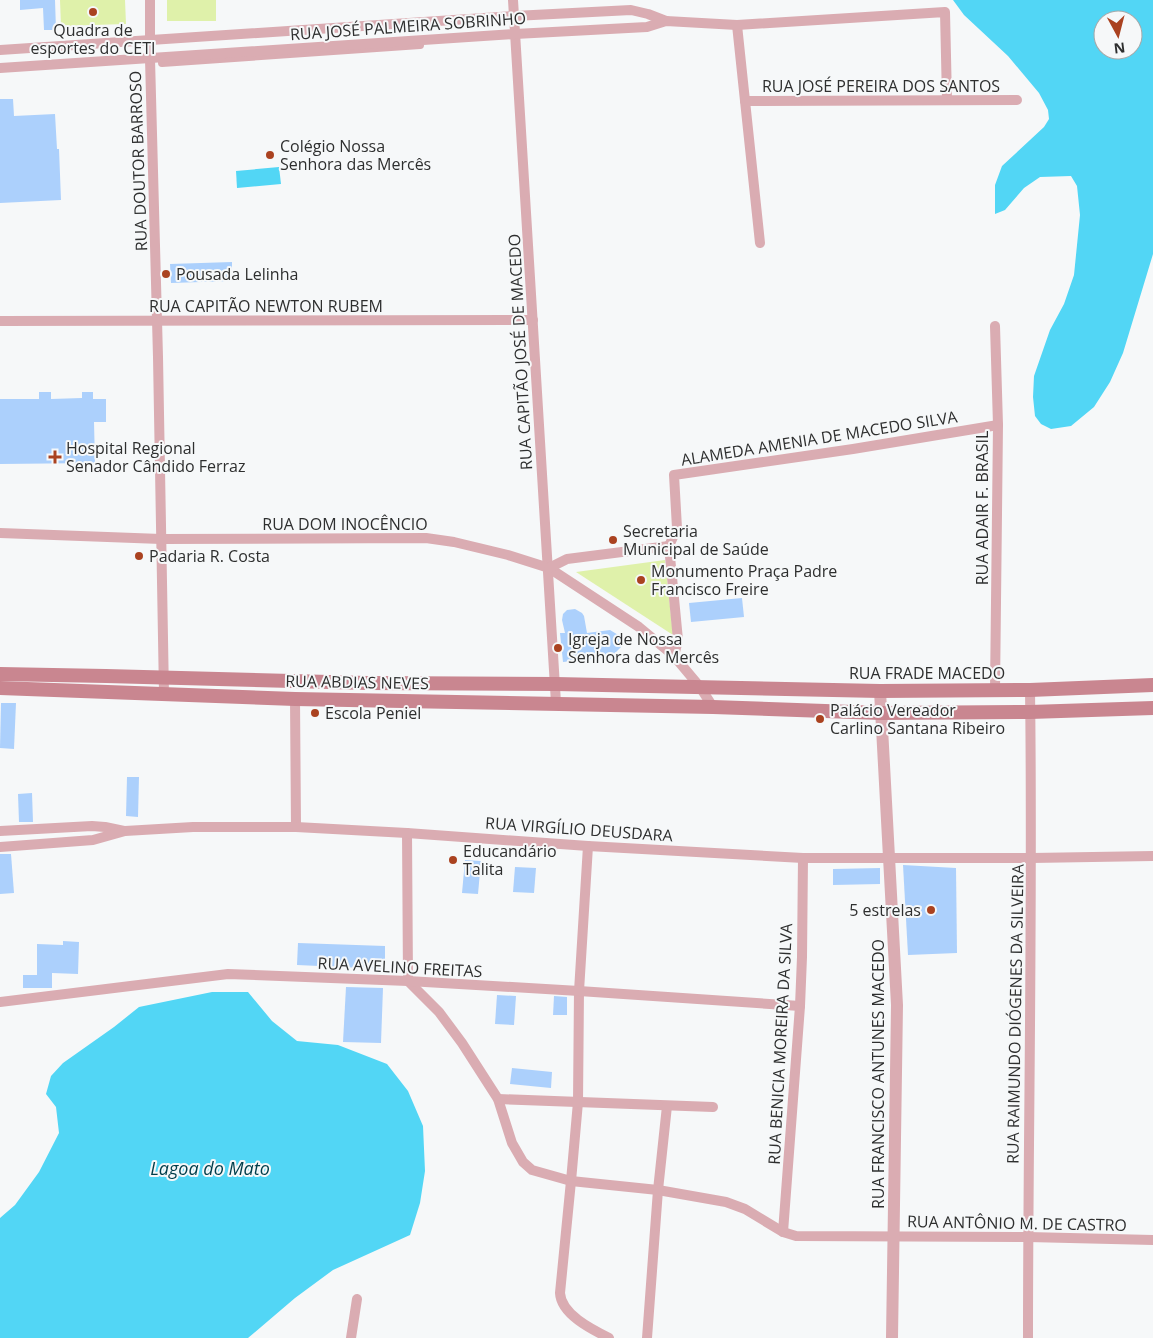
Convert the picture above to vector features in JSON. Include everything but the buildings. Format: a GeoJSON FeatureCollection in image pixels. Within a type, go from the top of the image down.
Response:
{"type":"FeatureCollection","features":[{"type":"Feature","properties":{"kind":"main road","name":"RUA ABDIAS NEVES"},"geometry":{"type":"LineString","coordinates":[[0,674],[368,683],[700,687]]}},
{"type":"Feature","properties":{"kind":"main road"},"geometry":{"type":"LineString","coordinates":[[105,692],[106,676]]}},
{"type":"Feature","properties":{"kind":"main road"},"geometry":{"type":"LineString","coordinates":[[367,700],[368,683]]}},
{"type":"Feature","properties":{"kind":"main road","name":"RUA FRADE MACEDO"},"geometry":{"type":"LineString","coordinates":[[700,687],[880,691],[1030,690],[1153,685]]}},
{"type":"Feature","properties":{"kind":"main road","name":"RUA ABDIAS NEVES"},"geometry":{"type":"LineString","coordinates":[[0,688],[295,699],[713,707]]}},
{"type":"Feature","properties":{"kind":"main road"},"geometry":{"type":"LineString","coordinates":[[713,707],[882,713],[1030,712],[1153,708]]}},
{"type":"Feature","properties":{"kind":"street","name":"RUA DOUTOR BARROSO"},"geometry":{"type":"LineString","coordinates":[[150,0],[158,322],[164,694]]}},
{"type":"Feature","properties":{"kind":"street","name":"RUA CAPITÃO JOSÉ DE MACEDO"},"geometry":{"type":"LineString","coordinates":[[514,0],[556,703]]}},
{"type":"Feature","properties":{"kind":"street","name":"RUA JOSÉ PALMEIRA SOBRINHO"},"geometry":{"type":"LineString","coordinates":[[0,50],[631,10],[648,14],[666,22]]}},
{"type":"Feature","properties":{"kind":"street","name":"RUA JOSÉ PALMEIRA SOBRINHO"},"geometry":{"type":"LineString","coordinates":[[0,68],[648,27],[666,22],[737,25],[944,12],[947,100]]}},
{"type":"Feature","properties":{"kind":"street"},"geometry":{"type":"LineString","coordinates":[[372,25],[374,44]]}},
{"type":"Feature","properties":{"kind":"street"},"geometry":{"type":"LineString","coordinates":[[737,25],[760,244]]}},
{"type":"Feature","properties":{"kind":"street"},"geometry":{"type":"LineString","coordinates":[[162,63],[504,39]]}},
{"type":"Feature","properties":{"kind":"street","name":"RUA JOSÉ PEREIRA DOS SANTOS"},"geometry":{"type":"LineString","coordinates":[[745,102],[1017,100]]}},
{"type":"Feature","properties":{"kind":"street","name":"RUA CAPITÃO NEWTON RUBEM"},"geometry":{"type":"LineString","coordinates":[[0,321],[533,320]]}},
{"type":"Feature","properties":{"kind":"street","name":"RUA ADAIR F. BRASIL"},"geometry":{"type":"LineString","coordinates":[[995,326],[998,425],[996,690]]}},
{"type":"Feature","properties":{"kind":"street","name":"ALAMEDA AMENIA DE MACEDO SILVA"},"geometry":{"type":"LineString","coordinates":[[670,546],[677,528],[674,475],[853,449],[998,425]]}},
{"type":"Feature","properties":{"kind":"street","name":"RUA DOM INOCÊNCIO"},"geometry":{"type":"LineString","coordinates":[[0,532],[161,539],[426,538],[454,542],[508,555],[549,568],[639,627],[674,656],[700,687],[713,707]]}},
{"type":"Feature","properties":{"kind":"street"},"geometry":{"type":"LineString","coordinates":[[549,568],[567,559],[670,546],[678,640],[674,656]]}},
{"type":"Feature","properties":{"kind":"street","name":"RUA RAIMUNDO DIÓGENES DA SILVEIRA"},"geometry":{"type":"LineString","coordinates":[[1028,1338],[1032,858],[1030,690]]}},
{"type":"Feature","properties":{"kind":"street","name":"RUA FRANCISCO ANTUNES MACEDO"},"geometry":{"type":"LineString","coordinates":[[880,691],[897,1005],[892,1338]]}},
{"type":"Feature","properties":{"kind":"street"},"geometry":{"type":"LineString","coordinates":[[295,699],[296,827]]}},
{"type":"Feature","properties":{"kind":"street","name":"RUA VIRGÍLIO DEUSDARA"},"geometry":{"type":"LineString","coordinates":[[0,831],[92,826],[125,831]]}},
{"type":"Feature","properties":{"kind":"street","name":"RUA VIRGÍLIO DEUSDARA"},"geometry":{"type":"LineString","coordinates":[[0,847],[93,840],[125,831],[193,827],[296,827],[803,858],[1153,856]]}},
{"type":"Feature","properties":{"kind":"street"},"geometry":{"type":"LineString","coordinates":[[407,833],[408,982],[439,1012],[462,1043],[498,1099],[713,1107]]}},
{"type":"Feature","properties":{"kind":"street"},"geometry":{"type":"LineString","coordinates":[[588,846],[579,991],[578,1102],[560,1296],[564,1306],[572,1314],[590,1328],[609,1338]]}},
{"type":"Feature","properties":{"kind":"street","name":"RUA BENICIA MOREIRA DA SILVA"},"geometry":{"type":"LineString","coordinates":[[783,1232],[800,1006],[803,858]]}},
{"type":"Feature","properties":{"kind":"street","name":"RUA AVELINO FREITAS"},"geometry":{"type":"LineString","coordinates":[[0,1002],[228,974],[579,991],[800,1006]]}},
{"type":"Feature","properties":{"kind":"street","name":"RUA ANTÔNIO M. DE CASTRO"},"geometry":{"type":"LineString","coordinates":[[498,1099],[512,1143],[523,1162],[532,1170],[571,1181],[658,1190],[726,1202],[745,1209],[783,1232],[796,1236],[1028,1237],[1153,1240]]}},
{"type":"Feature","properties":{"kind":"street"},"geometry":{"type":"LineString","coordinates":[[647,1338],[658,1190],[667,1106]]}},
{"type":"Feature","properties":{"kind":"street"},"geometry":{"type":"LineString","coordinates":[[351,1338],[357,1299]]}},
{"type":"Feature","properties":{"kind":"green space","name":"Quadra de esportes do CETI"},"geometry":{"type":"Polygon","coordinates":[[[60,0],[125,0],[126,24],[61,26],[60,0]]]}},
{"type":"Feature","properties":{"kind":"green space"},"geometry":{"type":"Polygon","coordinates":[[[167,0],[216,0],[216,21],[167,21],[167,0]]]}},
{"type":"Feature","properties":{"kind":"green space"},"geometry":{"type":"Polygon","coordinates":[[[665,560],[673,635],[576,572],[665,560]]]}},
{"type":"Feature","properties":{"kind":"water"},"geometry":{"type":"Polygon","coordinates":[[[953,0],[1153,0],[1153,254],[1123,353],[1110,382],[1094,407],[1071,426],[1051,429],[1041,424],[1035,416],[1033,397],[1034,376],[1050,330],[1064,304],[1074,275],[1080,215],[1077,186],[1071,176],[1040,177],[1024,188],[1005,210],[995,214],[995,185],[1002,166],[1044,127],[1049,119],[1048,110],[1039,93],[1008,56],[964,15],[953,0]]]}},
{"type":"Feature","properties":{"kind":"water"},"geometry":{"type":"Polygon","coordinates":[[[279,167],[281,184],[237,188],[236,171],[279,167]]]}},
{"type":"Feature","properties":{"kind":"water","name":"Lagoa do Mato"},"geometry":{"type":"Polygon","coordinates":[[[212,992],[248,992],[272,1021],[297,1041],[338,1045],[387,1064],[408,1091],[423,1126],[425,1171],[420,1203],[410,1235],[333,1270],[295,1298],[248,1338],[0,1338],[0,1218],[15,1205],[39,1172],[59,1133],[56,1107],[46,1094],[51,1076],[63,1063],[139,1007],[212,992]]]}},
{"type":"Feature","properties":{"kind":"place","name":"Quadra de esportes do CETI"},"geometry":{"type":"Point","coordinates":[93,12]}},
{"type":"Feature","properties":{"kind":"place","name":"Colégio Nossa Senhora das Mercês"},"geometry":{"type":"Point","coordinates":[270,155]}},
{"type":"Feature","properties":{"kind":"place","name":"Pousada Lelinha"},"geometry":{"type":"Point","coordinates":[166,274]}},
{"type":"Feature","properties":{"kind":"place","name":"Hospital Regional Senador Cândido Ferraz"},"geometry":{"type":"Point","coordinates":[55,457]}},
{"type":"Feature","properties":{"kind":"place","name":"Secretaria Municipal de Saúde"},"geometry":{"type":"Point","coordinates":[613,540]}},
{"type":"Feature","properties":{"kind":"place","name":"Padaria R. Costa"},"geometry":{"type":"Point","coordinates":[139,556]}},
{"type":"Feature","properties":{"kind":"place","name":"Monumento Praça Padre Francisco Freire"},"geometry":{"type":"Point","coordinates":[641,580]}},
{"type":"Feature","properties":{"kind":"place","name":"Igreja de Nossa Senhora das Mercês"},"geometry":{"type":"Point","coordinates":[558,648]}},
{"type":"Feature","properties":{"kind":"place","name":"Escola Peniel"},"geometry":{"type":"Point","coordinates":[315,713]}},
{"type":"Feature","properties":{"kind":"place","name":"Palácio Vereador Carlino Santana Ribeiro"},"geometry":{"type":"Point","coordinates":[820,719]}},
{"type":"Feature","properties":{"kind":"place","name":"Educandário Talita"},"geometry":{"type":"Point","coordinates":[453,860]}},
{"type":"Feature","properties":{"kind":"place","name":"5 estrelas"},"geometry":{"type":"Point","coordinates":[931,910]}}]}
